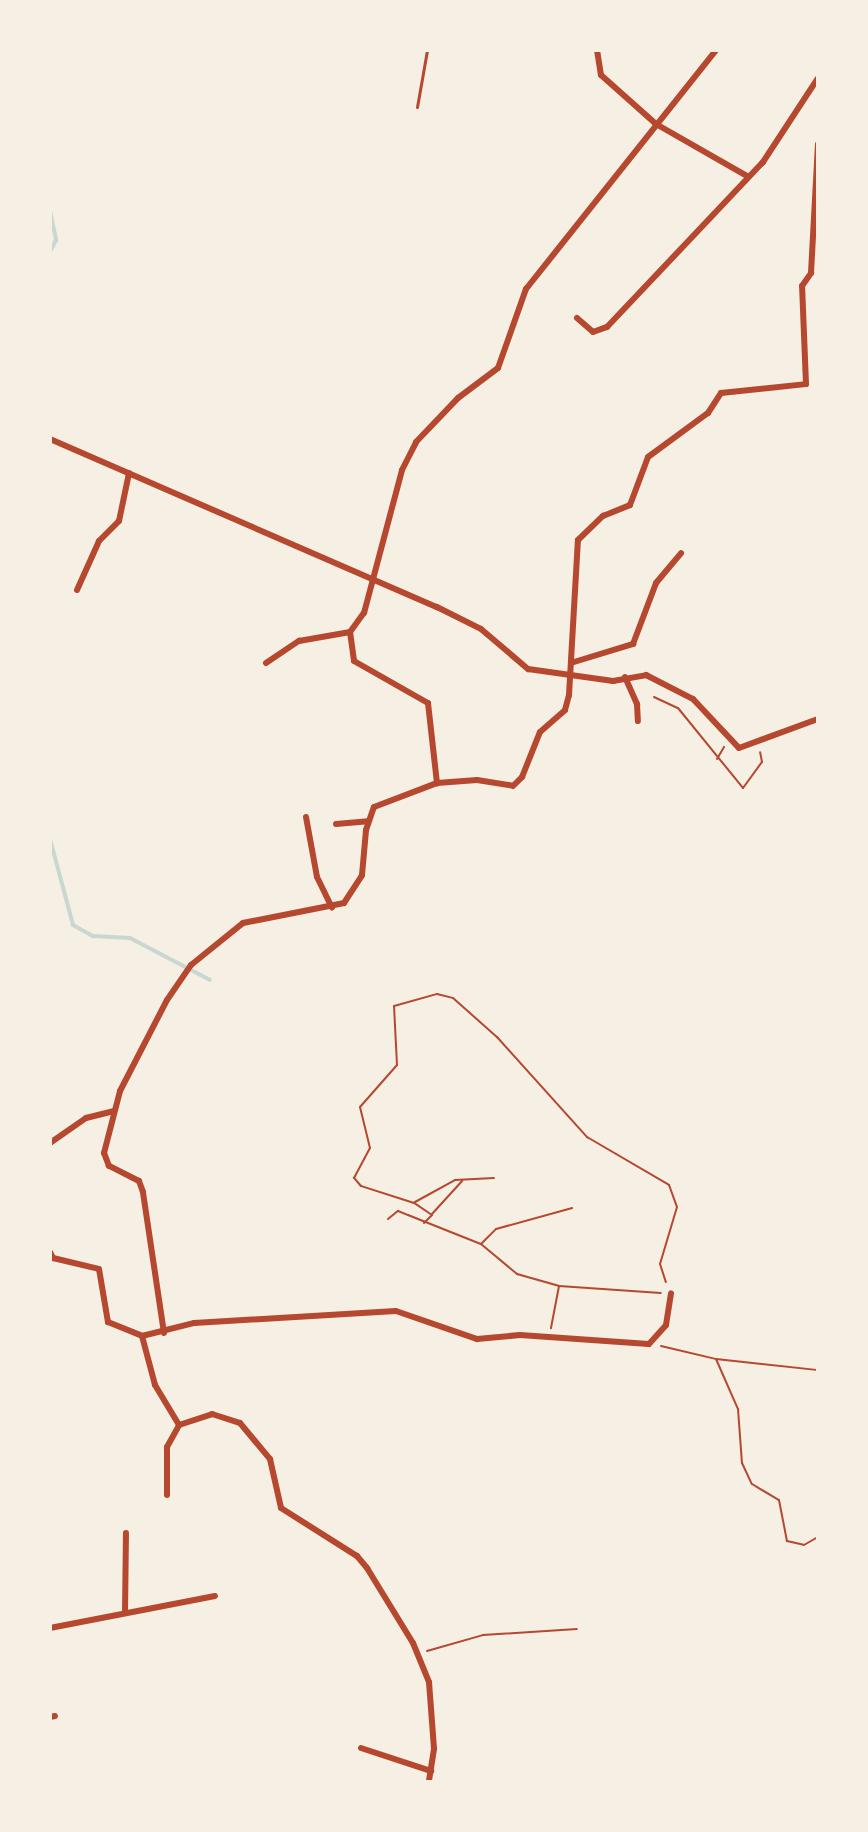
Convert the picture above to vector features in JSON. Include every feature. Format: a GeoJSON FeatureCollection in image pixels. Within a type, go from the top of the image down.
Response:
{"type":"FeatureCollection","features":[{"type":"Feature","properties":{"kind":"street"},"geometry":{"type":"LineString","coordinates":[[597,50],[601,75],[656,124],[747,176]]}},
{"type":"Feature","properties":{"kind":"street"},"geometry":{"type":"LineString","coordinates":[[266,663],[299,641],[350,632],[364,613],[402,470],[416,442],[458,398],[498,368],[526,289],[716,50]]}},
{"type":"Feature","properties":{"kind":"street"},"geometry":{"type":"LineString","coordinates":[[577,318],[593,332],[607,327],[769,153],[818,78]]}},
{"type":"Feature","properties":{"kind":"street"},"geometry":{"type":"LineString","coordinates":[[164,1333],[143,1192],[139,1181],[109,1166],[104,1153],[114,1111],[184,976],[191,965],[243,923],[332,908],[354,892],[362,875],[368,821],[374,807],[437,783],[477,780],[513,786],[522,777],[540,732],[565,710],[574,662],[578,540],[583,533],[603,516],[630,505],[648,457],[708,413],[721,393],[806,384],[802,286],[811,273],[818,144]]}},
{"type":"Feature","properties":{"kind":"street"},"geometry":{"type":"LineString","coordinates":[[50,439],[372,577],[481,629],[528,669],[572,677],[646,675],[693,699],[739,748],[818,719]]}},
{"type":"Feature","properties":{"kind":"street"},"geometry":{"type":"LineString","coordinates":[[77,590],[99,541],[119,521],[129,473]]}},
{"type":"Feature","properties":{"kind":"street"},"geometry":{"type":"LineString","coordinates":[[574,662],[633,644],[656,583],[681,553]]}},
{"type":"Feature","properties":{"kind":"street"},"geometry":{"type":"LineString","coordinates":[[350,632],[354,661],[428,703],[437,783]]}},
{"type":"Feature","properties":{"kind":"street"},"geometry":{"type":"LineString","coordinates":[[625,677],[637,704],[638,721]]}},
{"type":"Feature","properties":{"kind":"street"},"geometry":{"type":"LineString","coordinates":[[306,817],[317,877],[332,908]]}},
{"type":"Feature","properties":{"kind":"street"},"geometry":{"type":"LineString","coordinates":[[336,824],[368,821]]}},
{"type":"Feature","properties":{"kind":"street"},"geometry":{"type":"LineString","coordinates":[[50,1143],[86,1118],[114,1111]]}},
{"type":"Feature","properties":{"kind":"street"},"geometry":{"type":"LineString","coordinates":[[51,1257],[99,1269],[108,1322],[142,1336],[164,1333],[194,1323],[396,1311],[477,1339],[520,1335],[548,1341],[649,1344],[666,1325],[671,1293]]}},
{"type":"Feature","properties":{"kind":"street"},"geometry":{"type":"LineString","coordinates":[[142,1336],[155,1385],[179,1425]]}},
{"type":"Feature","properties":{"kind":"street"},"geometry":{"type":"LineString","coordinates":[[167,1495],[167,1447],[179,1425],[212,1414],[240,1423],[270,1459],[281,1508],[357,1556],[419,1655],[433,1709],[429,1782]]}},
{"type":"Feature","properties":{"kind":"street"},"geometry":{"type":"LineString","coordinates":[[125,1613],[126,1533]]}},
{"type":"Feature","properties":{"kind":"street"},"geometry":{"type":"LineString","coordinates":[[50,1628],[215,1596]]}},
{"type":"Feature","properties":{"kind":"street"},"geometry":{"type":"LineString","coordinates":[[361,1748],[431,1771]]}},
{"type":"Feature","properties":{"kind":"lane"},"geometry":{"type":"LineString","coordinates":[[417,107],[427,50]]}},
{"type":"Feature","properties":{"kind":"path"},"geometry":{"type":"LineString","coordinates":[[654,697],[678,708],[717,760],[743,788],[762,762],[759,743]]}},
{"type":"Feature","properties":{"kind":"path"},"geometry":{"type":"LineString","coordinates":[[717,760],[730,739]]}},
{"type":"Feature","properties":{"kind":"path"},"geometry":{"type":"LineString","coordinates":[[388,1219],[398,1211],[481,1244],[517,1274],[559,1286],[599,1285],[671,1293],[660,1264],[677,1207],[669,1185],[587,1137],[504,1043],[444,994],[394,1006],[397,1065],[360,1107],[370,1148],[356,1183],[414,1203],[432,1215]]}},
{"type":"Feature","properties":{"kind":"path"},"geometry":{"type":"LineString","coordinates":[[414,1203],[445,1183],[494,1178]]}},
{"type":"Feature","properties":{"kind":"path"},"geometry":{"type":"LineString","coordinates":[[424,1223],[462,1181]]}},
{"type":"Feature","properties":{"kind":"path"},"geometry":{"type":"LineString","coordinates":[[481,1244],[496,1229],[572,1208]]}},
{"type":"Feature","properties":{"kind":"path"},"geometry":{"type":"LineString","coordinates":[[548,1341],[559,1286]]}},
{"type":"Feature","properties":{"kind":"path"},"geometry":{"type":"LineString","coordinates":[[649,1344],[716,1359],[818,1370]]}},
{"type":"Feature","properties":{"kind":"path"},"geometry":{"type":"LineString","coordinates":[[716,1359],[738,1409],[742,1463],[752,1484],[779,1500],[787,1541],[804,1545],[818,1537]]}},
{"type":"Feature","properties":{"kind":"path"},"geometry":{"type":"LineString","coordinates":[[419,1655],[454,1640],[483,1635],[577,1629]]}},
{"type":"Feature","properties":{"kind":"waterway"},"geometry":{"type":"LineString","coordinates":[[50,211],[56,240],[50,252]]}},
{"type":"Feature","properties":{"kind":"waterway"},"geometry":{"type":"LineString","coordinates":[[50,839],[73,925],[93,936],[130,938],[210,980]]}}]}
